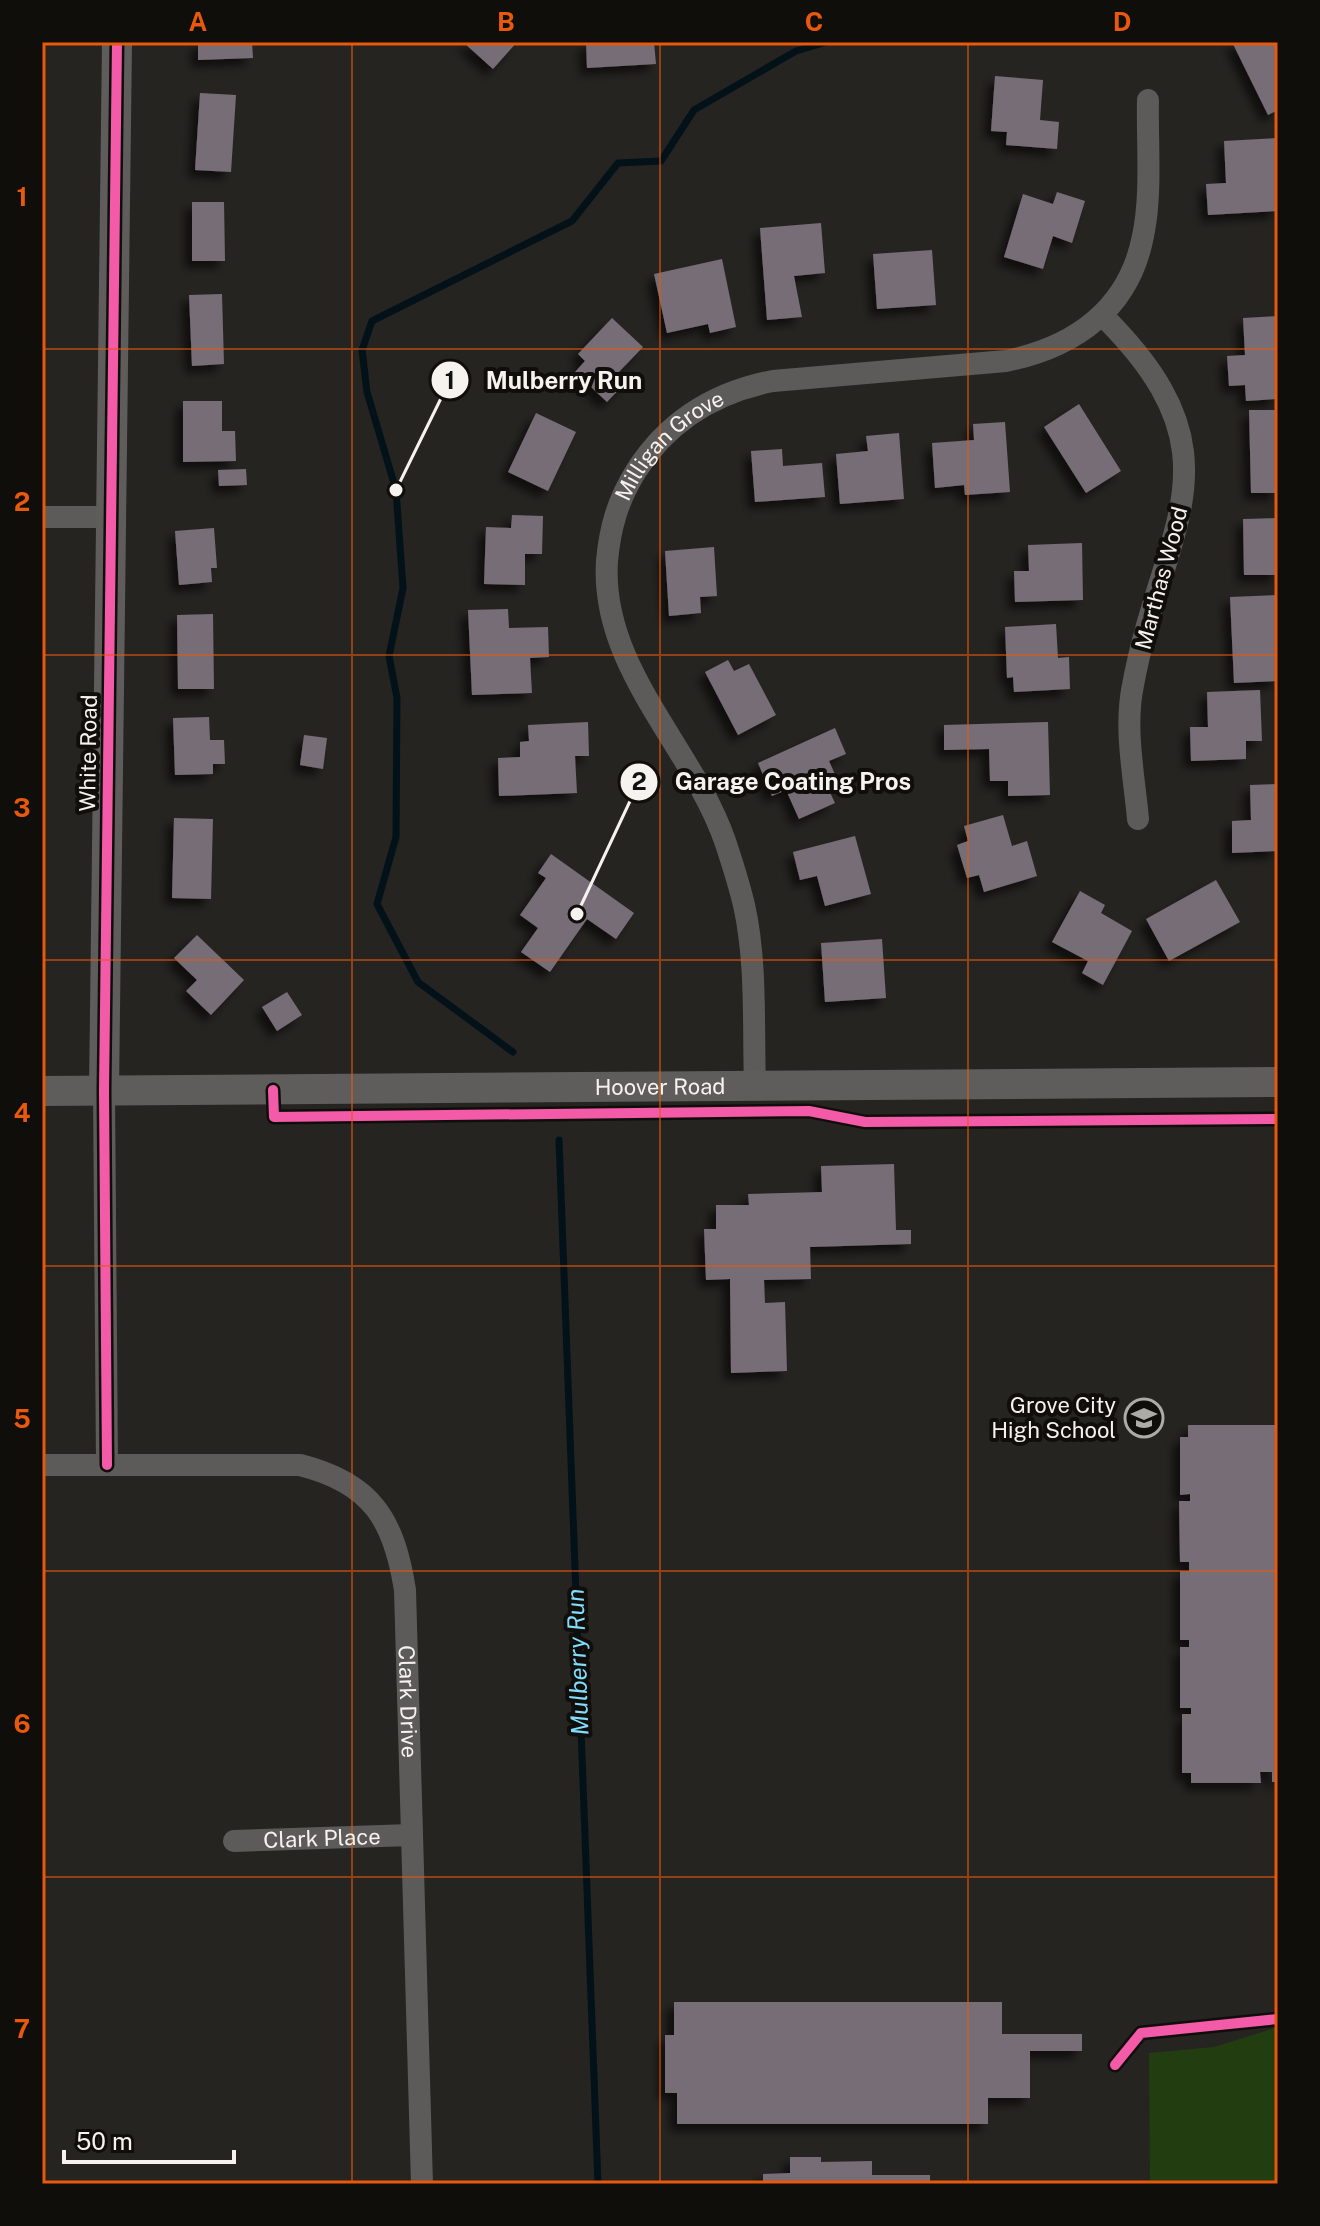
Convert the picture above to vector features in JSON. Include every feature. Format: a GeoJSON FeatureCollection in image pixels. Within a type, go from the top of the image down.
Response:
{"type":"FeatureCollection","features":[{"type":"Feature","properties":{"kind":"main road","name":"White Road"},"geometry":{"type":"LineString","coordinates":[[104,1091],[117,42]]}},
{"type":"Feature","properties":{"kind":"main road","name":"Hoover Road"},"geometry":{"type":"LineString","coordinates":[[42,1091],[1278,1082]]}},
{"type":"Feature","properties":{"kind":"street","name":"Milligan Grove"},"geometry":{"type":"LineString","coordinates":[[755,1086],[750,961],[744,907],[728,852],[699,785],[615,635],[608,608],[606,581],[613,516],[643,460],[661,437],[707,404],[745,387],[773,381],[1019,358],[1058,346],[1081,333],[1102,315],[1121,292],[1136,264],[1146,204],[1148,100]]}},
{"type":"Feature","properties":{"kind":"street","name":"Marthas Wood"},"geometry":{"type":"LineString","coordinates":[[1102,315],[1135,347],[1168,398],[1180,429],[1185,464],[1184,496],[1178,524],[1145,632],[1132,688],[1130,735],[1138,819]]}},
{"type":"Feature","properties":{"kind":"street"},"geometry":{"type":"LineString","coordinates":[[42,517],[111,517]]}},
{"type":"Feature","properties":{"kind":"street","name":"White Road"},"geometry":{"type":"LineString","coordinates":[[104,1091],[107,1465]]}},
{"type":"Feature","properties":{"kind":"street","name":"Clark Drive"},"geometry":{"type":"LineString","coordinates":[[42,1465],[300,1465],[338,1477],[376,1508],[392,1534],[405,1590],[422,2184]]}},
{"type":"Feature","properties":{"kind":"street","name":"Clark Place"},"geometry":{"type":"LineString","coordinates":[[234,1841],[411,1835]]}},
{"type":"Feature","properties":{"kind":"green space"},"geometry":{"type":"Polygon","coordinates":[[[1278,2027],[1278,2184],[1150,2184],[1149,2053],[1214,2047],[1278,2027]]]}},
{"type":"Feature","properties":{"kind":"building"},"geometry":{"type":"Polygon","coordinates":[[[198,42],[252,42],[253,58],[198,60],[198,42]]]}},
{"type":"Feature","properties":{"kind":"building"},"geometry":{"type":"Polygon","coordinates":[[[463,42],[517,42],[493,69],[463,42]]]}},
{"type":"Feature","properties":{"kind":"building"},"geometry":{"type":"Polygon","coordinates":[[[586,42],[654,42],[656,64],[587,68],[586,42]]]}},
{"type":"Feature","properties":{"kind":"building"},"geometry":{"type":"Polygon","coordinates":[[[1232,42],[1278,42],[1278,110],[1268,115],[1232,42]]]}},
{"type":"Feature","properties":{"kind":"building"},"geometry":{"type":"Polygon","coordinates":[[[995,76],[1043,80],[1040,120],[1059,122],[1057,149],[1006,145],[1007,132],[991,131],[995,76]]]}},
{"type":"Feature","properties":{"kind":"building"},"geometry":{"type":"Polygon","coordinates":[[[200,93],[236,95],[231,172],[195,170],[200,93]]]}},
{"type":"Feature","properties":{"kind":"building"},"geometry":{"type":"Polygon","coordinates":[[[1278,138],[1278,211],[1208,215],[1206,184],[1226,183],[1224,141],[1278,138]]]}},
{"type":"Feature","properties":{"kind":"building"},"geometry":{"type":"Polygon","coordinates":[[[1057,192],[1085,201],[1072,243],[1053,236],[1043,269],[1004,257],[1023,194],[1053,204],[1057,192]]]}},
{"type":"Feature","properties":{"kind":"building"},"geometry":{"type":"Polygon","coordinates":[[[192,202],[224,202],[225,261],[192,261],[192,202]]]}},
{"type":"Feature","properties":{"kind":"building"},"geometry":{"type":"Polygon","coordinates":[[[821,223],[825,273],[794,276],[802,317],[767,320],[760,228],[821,223]]]}},
{"type":"Feature","properties":{"kind":"building"},"geometry":{"type":"Polygon","coordinates":[[[932,250],[936,305],[877,309],[873,254],[932,250]]]}},
{"type":"Feature","properties":{"kind":"building"},"geometry":{"type":"Polygon","coordinates":[[[722,259],[736,327],[710,333],[708,324],[667,333],[654,274],[722,259]]]}},
{"type":"Feature","properties":{"kind":"building"},"geometry":{"type":"Polygon","coordinates":[[[222,294],[224,364],[192,366],[189,295],[222,294]]]}},
{"type":"Feature","properties":{"kind":"building"},"geometry":{"type":"Polygon","coordinates":[[[1278,316],[1277,399],[1246,401],[1245,385],[1229,386],[1227,356],[1245,355],[1243,318],[1278,316]]]}},
{"type":"Feature","properties":{"kind":"building"},"geometry":{"type":"Polygon","coordinates":[[[612,318],[643,347],[617,374],[626,382],[607,402],[575,372],[585,361],[578,354],[612,318]]]}},
{"type":"Feature","properties":{"kind":"building"},"geometry":{"type":"Polygon","coordinates":[[[183,401],[222,401],[222,431],[235,431],[236,461],[183,462],[183,401]]]}},
{"type":"Feature","properties":{"kind":"building"},"geometry":{"type":"Polygon","coordinates":[[[1079,404],[1121,471],[1086,493],[1044,427],[1079,404]]]}},
{"type":"Feature","properties":{"kind":"building"},"geometry":{"type":"Polygon","coordinates":[[[1249,410],[1278,410],[1278,493],[1251,493],[1249,410]]]}},
{"type":"Feature","properties":{"kind":"building"},"geometry":{"type":"Polygon","coordinates":[[[536,413],[576,432],[548,491],[508,472],[536,413]]]}},
{"type":"Feature","properties":{"kind":"building"},"geometry":{"type":"Polygon","coordinates":[[[1005,422],[1010,492],[965,495],[964,485],[935,488],[932,443],[974,440],[973,424],[1005,422]]]}},
{"type":"Feature","properties":{"kind":"building"},"geometry":{"type":"Polygon","coordinates":[[[899,433],[904,499],[840,504],[836,454],[868,451],[866,436],[899,433]]]}},
{"type":"Feature","properties":{"kind":"building"},"geometry":{"type":"Polygon","coordinates":[[[782,449],[783,466],[822,463],[825,497],[755,502],[751,451],[782,449]]]}},
{"type":"Feature","properties":{"kind":"building"},"geometry":{"type":"Polygon","coordinates":[[[246,469],[247,485],[219,486],[218,470],[246,469]]]}},
{"type":"Feature","properties":{"kind":"building"},"geometry":{"type":"Polygon","coordinates":[[[512,515],[543,516],[542,554],[525,554],[525,585],[484,584],[486,527],[511,528],[512,515]]]}},
{"type":"Feature","properties":{"kind":"building"},"geometry":{"type":"Polygon","coordinates":[[[1278,518],[1278,575],[1244,575],[1243,519],[1278,518]]]}},
{"type":"Feature","properties":{"kind":"building"},"geometry":{"type":"Polygon","coordinates":[[[214,528],[217,568],[211,568],[212,582],[179,585],[175,531],[214,528]]]}},
{"type":"Feature","properties":{"kind":"building"},"geometry":{"type":"Polygon","coordinates":[[[1082,543],[1083,600],[1015,602],[1014,571],[1029,571],[1028,545],[1082,543]]]}},
{"type":"Feature","properties":{"kind":"building"},"geometry":{"type":"Polygon","coordinates":[[[714,547],[717,596],[700,597],[701,613],[669,616],[665,551],[714,547]]]}},
{"type":"Feature","properties":{"kind":"building"},"geometry":{"type":"Polygon","coordinates":[[[1278,595],[1278,681],[1234,683],[1230,597],[1278,595]]]}},
{"type":"Feature","properties":{"kind":"building"},"geometry":{"type":"Polygon","coordinates":[[[508,609],[509,628],[548,627],[549,657],[530,658],[532,693],[472,695],[468,610],[508,609]]]}},
{"type":"Feature","properties":{"kind":"building"},"geometry":{"type":"Polygon","coordinates":[[[213,614],[214,689],[178,689],[177,615],[213,614]]]}},
{"type":"Feature","properties":{"kind":"building"},"geometry":{"type":"Polygon","coordinates":[[[1056,624],[1058,658],[1069,657],[1070,689],[1014,692],[1013,677],[1007,678],[1005,627],[1056,624]]]}},
{"type":"Feature","properties":{"kind":"building"},"geometry":{"type":"Polygon","coordinates":[[[728,660],[734,671],[749,664],[776,715],[738,735],[705,672],[728,660]]]}},
{"type":"Feature","properties":{"kind":"building"},"geometry":{"type":"Polygon","coordinates":[[[1260,690],[1262,741],[1246,741],[1246,759],[1191,761],[1190,727],[1208,727],[1207,692],[1260,690]]]}},
{"type":"Feature","properties":{"kind":"building"},"geometry":{"type":"Polygon","coordinates":[[[209,717],[210,740],[224,740],[225,764],[213,764],[213,774],[175,775],[173,718],[209,717]]]}},
{"type":"Feature","properties":{"kind":"building"},"geometry":{"type":"Polygon","coordinates":[[[588,722],[589,756],[575,756],[577,793],[499,796],[498,758],[520,757],[520,742],[529,741],[528,725],[588,722]]]}},
{"type":"Feature","properties":{"kind":"building"},"geometry":{"type":"Polygon","coordinates":[[[1048,722],[1050,795],[1008,796],[1008,781],[990,781],[989,749],[944,750],[944,725],[1048,722]]]}},
{"type":"Feature","properties":{"kind":"building"},"geometry":{"type":"Polygon","coordinates":[[[835,728],[846,754],[829,761],[838,781],[827,786],[835,803],[799,819],[786,790],[772,796],[758,763],[835,728]]]}},
{"type":"Feature","properties":{"kind":"building"},"geometry":{"type":"Polygon","coordinates":[[[304,735],[327,738],[323,769],[300,765],[304,735]]]}},
{"type":"Feature","properties":{"kind":"building"},"geometry":{"type":"Polygon","coordinates":[[[1278,784],[1278,851],[1232,853],[1232,821],[1251,820],[1250,785],[1278,784]]]}},
{"type":"Feature","properties":{"kind":"building"},"geometry":{"type":"Polygon","coordinates":[[[1003,815],[1012,846],[1027,841],[1037,876],[984,892],[979,875],[967,878],[957,845],[968,841],[964,826],[1003,815]]]}},
{"type":"Feature","properties":{"kind":"building"},"geometry":{"type":"Polygon","coordinates":[[[174,818],[213,819],[211,899],[172,898],[174,818]]]}},
{"type":"Feature","properties":{"kind":"building"},"geometry":{"type":"Polygon","coordinates":[[[855,836],[871,894],[825,906],[817,876],[800,880],[793,852],[855,836]]]}},
{"type":"Feature","properties":{"kind":"building"},"geometry":{"type":"Polygon","coordinates":[[[551,854],[634,913],[616,939],[587,919],[550,972],[521,952],[538,928],[520,915],[546,878],[538,873],[551,854]]]}},
{"type":"Feature","properties":{"kind":"building"},"geometry":{"type":"Polygon","coordinates":[[[1216,880],[1240,922],[1169,961],[1146,919],[1216,880]]]}},
{"type":"Feature","properties":{"kind":"building"},"geometry":{"type":"Polygon","coordinates":[[[1080,891],[1105,905],[1101,913],[1132,931],[1103,985],[1082,973],[1088,961],[1052,942],[1080,891]]]}},
{"type":"Feature","properties":{"kind":"building"},"geometry":{"type":"Polygon","coordinates":[[[197,935],[244,980],[211,1015],[186,991],[197,980],[174,958],[197,935]]]}},
{"type":"Feature","properties":{"kind":"building"},"geometry":{"type":"Polygon","coordinates":[[[882,939],[886,998],[825,1002],[821,943],[882,939]]]}},
{"type":"Feature","properties":{"kind":"building"},"geometry":{"type":"Polygon","coordinates":[[[287,992],[302,1015],[277,1031],[262,1007],[287,992]]]}},
{"type":"Feature","properties":{"kind":"building"},"geometry":{"type":"Polygon","coordinates":[[[894,1164],[896,1230],[911,1230],[911,1244],[810,1247],[811,1279],[764,1280],[765,1303],[785,1302],[787,1371],[731,1373],[730,1279],[706,1280],[704,1229],[716,1229],[716,1205],[749,1205],[748,1194],[822,1192],[821,1166],[894,1164]]]}},
{"type":"Feature","properties":{"kind":"building"},"geometry":{"type":"Polygon","coordinates":[[[1188,1425],[1278,1425],[1278,1782],[1272,1782],[1272,1772],[1260,1772],[1261,1783],[1191,1783],[1191,1773],[1182,1773],[1182,1714],[1191,1714],[1191,1708],[1180,1708],[1180,1647],[1189,1647],[1189,1640],[1180,1640],[1180,1571],[1189,1571],[1189,1562],[1180,1562],[1179,1501],[1190,1501],[1190,1494],[1180,1495],[1180,1437],[1188,1437],[1188,1425]]]}},
{"type":"Feature","properties":{"kind":"building"},"geometry":{"type":"Polygon","coordinates":[[[674,2002],[1002,2002],[1002,2034],[1082,2034],[1082,2051],[1030,2051],[1030,2098],[988,2098],[988,2124],[677,2124],[677,2093],[665,2093],[665,2035],[674,2035],[674,2002]]]}},
{"type":"Feature","properties":{"kind":"building"},"geometry":{"type":"Polygon","coordinates":[[[790,2157],[821,2157],[821,2162],[872,2161],[872,2175],[930,2175],[930,2184],[763,2184],[763,2174],[790,2173],[790,2157]]]}},
{"type":"Feature","properties":{"kind":"waterway","name":"Mulberry Run"},"geometry":{"type":"LineString","coordinates":[[513,1052],[418,982],[377,904],[396,837],[397,698],[389,656],[403,588],[396,490],[367,392],[362,350],[372,321],[572,221],[618,163],[661,161],[694,110],[796,51],[827,42]]}},
{"type":"Feature","properties":{"kind":"waterway","name":"Mulberry Run"},"geometry":{"type":"LineString","coordinates":[[559,1140],[598,2184]]}},
{"type":"Feature","properties":{"kind":"cycle path"},"geometry":{"type":"LineString","coordinates":[[107,1465],[104,1091],[117,42]]}},
{"type":"Feature","properties":{"kind":"cycle path"},"geometry":{"type":"LineString","coordinates":[[273,1090],[274,1117],[809,1111],[865,1122],[1278,1119]]}},
{"type":"Feature","properties":{"kind":"cycle path"},"geometry":{"type":"LineString","coordinates":[[1115,2065],[1141,2033],[1278,2019]]}},
{"type":"Feature","properties":{"kind":"place","name":"Mulberry Run"},"geometry":{"type":"Point","coordinates":[396,490]}},
{"type":"Feature","properties":{"kind":"place","name":"Garage Coating Pros"},"geometry":{"type":"Point","coordinates":[577,914]}},
{"type":"Feature","properties":{"kind":"place","name":"Grove City High School"},"geometry":{"type":"Point","coordinates":[1144,1418]}}]}
